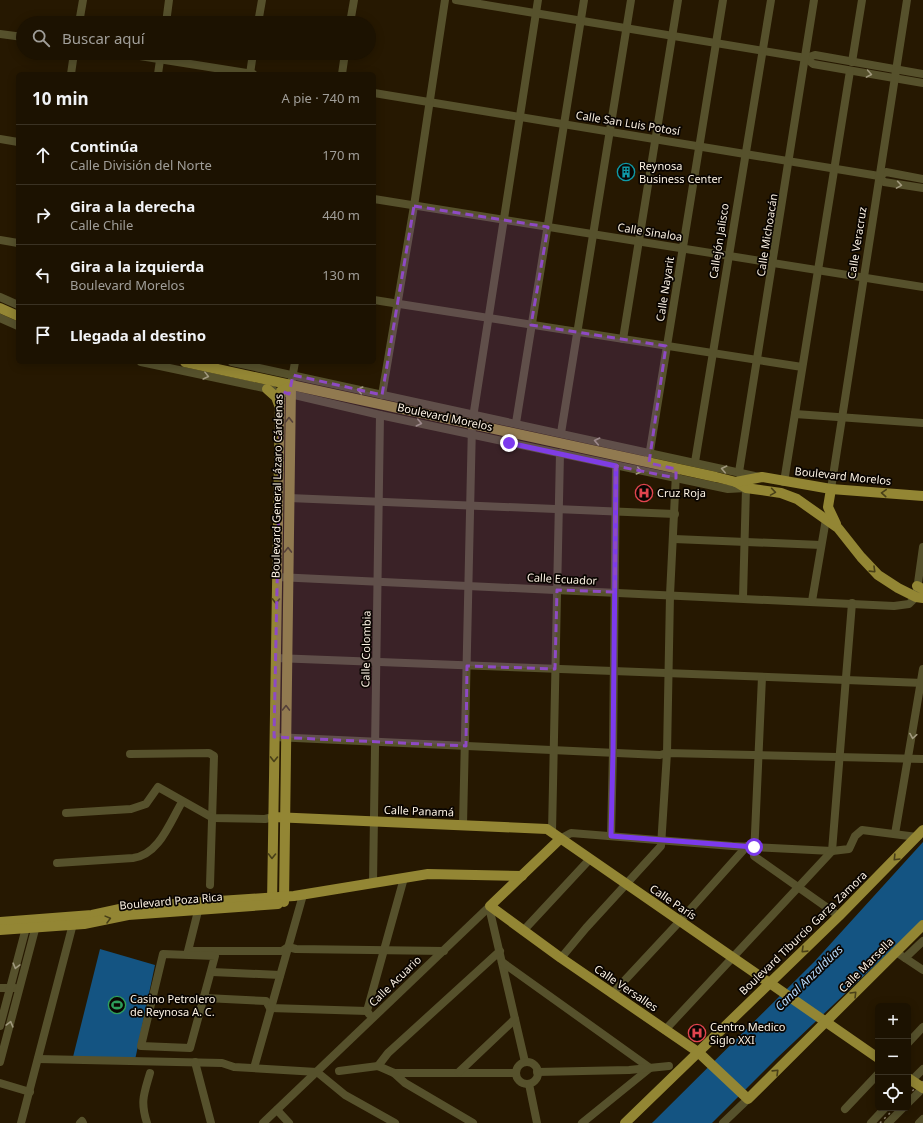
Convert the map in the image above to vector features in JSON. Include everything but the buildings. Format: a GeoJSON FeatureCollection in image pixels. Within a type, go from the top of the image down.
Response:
{"type":"FeatureCollection","features":[{"type":"Feature","properties":{"kind":"main road"},"geometry":{"type":"LineString","coordinates":[[0,308],[16,315]]}},
{"type":"Feature","properties":{"kind":"main road","name":"Boulevard Morelos"},"geometry":{"type":"LineString","coordinates":[[186,365],[204,364],[287,391],[472,419],[649,458],[676,474],[741,481],[790,496],[810,507],[838,528],[861,557],[878,575],[919,598]]}},
{"type":"Feature","properties":{"kind":"main road"},"geometry":{"type":"LineString","coordinates":[[267,389],[276,397],[280,405]]}},
{"type":"Feature","properties":{"kind":"main road","name":"Boulevard General Lázaro Cárdenas"},"geometry":{"type":"LineString","coordinates":[[272,901],[278,472],[280,405],[287,391]]}},
{"type":"Feature","properties":{"kind":"main road","name":"Boulevard General Lázaro Cárdenas"},"geometry":{"type":"LineString","coordinates":[[284,900],[289,497],[287,391]]}},
{"type":"Feature","properties":{"kind":"main road"},"geometry":{"type":"LineString","coordinates":[[278,472],[284,474],[286,491],[289,497]]}},
{"type":"Feature","properties":{"kind":"main road","name":"Boulevard Morelos"},"geometry":{"type":"LineString","coordinates":[[741,481],[762,478],[831,489],[923,496]]}},
{"type":"Feature","properties":{"kind":"main road"},"geometry":{"type":"LineString","coordinates":[[831,489],[828,507],[838,528]]}},
{"type":"Feature","properties":{"kind":"main road","name":"Calle Panamá"},"geometry":{"type":"LineString","coordinates":[[273,817],[540,828],[556,835]]}},
{"type":"Feature","properties":{"kind":"main road","name":"Boulevard Tiburcio Garza Zamora"},"geometry":{"type":"LineString","coordinates":[[632,1123],[702,1055],[920,833]]}},
{"type":"Feature","properties":{"kind":"main road","name":"Calle París"},"geometry":{"type":"LineString","coordinates":[[556,835],[589,860],[733,956],[875,1056]]}},
{"type":"Feature","properties":{"kind":"main road","name":"Calle Acuario"},"geometry":{"type":"LineString","coordinates":[[490,907],[522,876],[556,835]]}},
{"type":"Feature","properties":{"kind":"main road"},"geometry":{"type":"LineString","coordinates":[[284,900],[299,895],[404,878],[443,874],[522,876]]}},
{"type":"Feature","properties":{"kind":"main road","name":"Boulevard Poza Rica"},"geometry":{"type":"LineString","coordinates":[[74,920],[93,923],[128,915],[198,910],[284,900]]}},
{"type":"Feature","properties":{"kind":"main road","name":"Boulevard Poza Rica"},"geometry":{"type":"LineString","coordinates":[[0,930],[32,924],[74,920],[129,907],[272,901]]}},
{"type":"Feature","properties":{"kind":"main road","name":"Calle Versalles"},"geometry":{"type":"LineString","coordinates":[[490,907],[612,994],[702,1055],[746,1097]]}},
{"type":"Feature","properties":{"kind":"main road","name":"Boulevard Poza Rica"},"geometry":{"type":"LineString","coordinates":[[0,922],[32,924]]}},
{"type":"Feature","properties":{"kind":"main road","name":"Calle Marsella"},"geometry":{"type":"LineString","coordinates":[[746,1097],[824,1019],[923,925]]}},
{"type":"Feature","properties":{"kind":"main road"},"geometry":{"type":"LineString","coordinates":[[625,1123],[702,1055]]}},
{"type":"Feature","properties":{"kind":"main road"},"geometry":{"type":"LineString","coordinates":[[911,1080],[923,1088]]}},
{"type":"Feature","properties":{"kind":"street"},"geometry":{"type":"LineString","coordinates":[[80,16],[83,0]]}},
{"type":"Feature","properties":{"kind":"street"},"geometry":{"type":"LineString","coordinates":[[167,16],[169,0]]}},
{"type":"Feature","properties":{"kind":"street"},"geometry":{"type":"LineString","coordinates":[[259,16],[262,0]]}},
{"type":"Feature","properties":{"kind":"street"},"geometry":{"type":"LineString","coordinates":[[351,16],[354,0]]}},
{"type":"Feature","properties":{"kind":"street"},"geometry":{"type":"LineString","coordinates":[[382,395],[414,206],[445,0]]}},
{"type":"Feature","properties":{"kind":"street"},"geometry":{"type":"LineString","coordinates":[[456,0],[806,58],[815,55],[923,74]]}},
{"type":"Feature","properties":{"kind":"street"},"geometry":{"type":"LineString","coordinates":[[463,825],[466,746],[466,666],[472,419],[538,0]]}},
{"type":"Feature","properties":{"kind":"street"},"geometry":{"type":"LineString","coordinates":[[516,423],[584,0]]}},
{"type":"Feature","properties":{"kind":"street"},"geometry":{"type":"LineString","coordinates":[[561,433],[631,0]]}},
{"type":"Feature","properties":{"kind":"street"},"geometry":{"type":"LineString","coordinates":[[622,340],[678,0]]}},
{"type":"Feature","properties":{"kind":"street","name":"Calle Nayarit"},"geometry":{"type":"LineString","coordinates":[[649,458],[723,0]]}},
{"type":"Feature","properties":{"kind":"street","name":"Callejón Jalisco"},"geometry":{"type":"LineString","coordinates":[[695,462],[771,0]]}},
{"type":"Feature","properties":{"kind":"street","name":"Calle Michoacán"},"geometry":{"type":"LineString","coordinates":[[743,598],[745,542],[741,481],[757,361],[790,160],[814,0]]}},
{"type":"Feature","properties":{"kind":"street"},"geometry":{"type":"LineString","coordinates":[[852,62],[862,0]]}},
{"type":"Feature","properties":{"kind":"street","name":"Calle Veracruz"},"geometry":{"type":"LineString","coordinates":[[831,489],[907,0]]}},
{"type":"Feature","properties":{"kind":"street"},"geometry":{"type":"LineString","coordinates":[[0,34],[16,36]]}},
{"type":"Feature","properties":{"kind":"street"},"geometry":{"type":"LineString","coordinates":[[806,58],[813,64],[923,83]]}},
{"type":"Feature","properties":{"kind":"street"},"geometry":{"type":"LineString","coordinates":[[71,72],[73,60]]}},
{"type":"Feature","properties":{"kind":"street"},"geometry":{"type":"LineString","coordinates":[[158,72],[160,60]]}},
{"type":"Feature","properties":{"kind":"street"},"geometry":{"type":"LineString","coordinates":[[181,60],[241,72]]}},
{"type":"Feature","properties":{"kind":"street"},"geometry":{"type":"LineString","coordinates":[[251,72],[252,60]]}},
{"type":"Feature","properties":{"kind":"street"},"geometry":{"type":"LineString","coordinates":[[342,72],[344,60]]}},
{"type":"Feature","properties":{"kind":"street"},"geometry":{"type":"LineString","coordinates":[[784,482],[850,71]]}},
{"type":"Feature","properties":{"kind":"street","name":"Calle San Luis Potosí"},"geometry":{"type":"LineString","coordinates":[[376,93],[835,167],[879,176],[884,182],[923,188]]}},
{"type":"Feature","properties":{"kind":"street"},"geometry":{"type":"LineString","coordinates":[[0,139],[16,142]]}},
{"type":"Feature","properties":{"kind":"street","name":"Calle San Luis Potosí"},"geometry":{"type":"LineString","coordinates":[[879,176],[886,172],[923,179]]}},
{"type":"Feature","properties":{"kind":"street","name":"Calle Sinaloa"},"geometry":{"type":"LineString","coordinates":[[376,199],[923,287]]}},
{"type":"Feature","properties":{"kind":"street"},"geometry":{"type":"LineString","coordinates":[[0,240],[16,243]]}},
{"type":"Feature","properties":{"kind":"street"},"geometry":{"type":"LineString","coordinates":[[0,297],[16,304]]}},
{"type":"Feature","properties":{"kind":"street"},"geometry":{"type":"LineString","coordinates":[[376,300],[802,367]]}},
{"type":"Feature","properties":{"kind":"street"},"geometry":{"type":"LineString","coordinates":[[0,318],[16,325]]}},
{"type":"Feature","properties":{"kind":"street","name":"Boulevard Morelos"},"geometry":{"type":"LineString","coordinates":[[171,364],[186,365],[267,389],[287,391],[380,415],[471,435],[616,466],[676,474]]}},
{"type":"Feature","properties":{"kind":"street","name":"Boulevard Morelos"},"geometry":{"type":"LineString","coordinates":[[241,364],[382,395],[472,419],[516,423],[561,433],[649,458],[695,462],[741,481]]}},
{"type":"Feature","properties":{"kind":"street"},"geometry":{"type":"LineString","coordinates":[[287,391],[293,375],[295,364]]}},
{"type":"Feature","properties":{"kind":"street"},"geometry":{"type":"LineString","coordinates":[[794,414],[923,423]]}},
{"type":"Feature","properties":{"kind":"street","name":"Calle Colombia"},"geometry":{"type":"LineString","coordinates":[[373,883],[380,415]]}},
{"type":"Feature","properties":{"kind":"street"},"geometry":{"type":"LineString","coordinates":[[560,453],[554,749],[556,835],[571,833],[751,847],[832,850],[849,849],[855,836],[862,830],[896,834],[920,833]]}},
{"type":"Feature","properties":{"kind":"street"},"geometry":{"type":"LineString","coordinates":[[611,836],[615,672],[616,466]]}},
{"type":"Feature","properties":{"kind":"street"},"geometry":{"type":"LineString","coordinates":[[561,958],[586,928],[661,846],[667,753],[670,595],[674,539],[676,474]]}},
{"type":"Feature","properties":{"kind":"street"},"geometry":{"type":"LineString","coordinates":[[289,497],[675,514]]}},
{"type":"Feature","properties":{"kind":"street"},"geometry":{"type":"LineString","coordinates":[[812,601],[826,519]]}},
{"type":"Feature","properties":{"kind":"street"},"geometry":{"type":"LineString","coordinates":[[674,539],[821,545]]}},
{"type":"Feature","properties":{"kind":"street"},"geometry":{"type":"LineString","coordinates":[[919,598],[923,547]]}},
{"type":"Feature","properties":{"kind":"street","name":"Calle Ecuador"},"geometry":{"type":"LineString","coordinates":[[276,577],[894,606],[909,604],[919,598]]}},
{"type":"Feature","properties":{"kind":"street"},"geometry":{"type":"LineString","coordinates":[[665,1030],[832,850],[852,603]]}},
{"type":"Feature","properties":{"kind":"street"},"geometry":{"type":"LineString","coordinates":[[275,658],[922,683]]}},
{"type":"Feature","properties":{"kind":"street"},"geometry":{"type":"LineString","coordinates":[[896,834],[922,683],[923,669]]}},
{"type":"Feature","properties":{"kind":"street"},"geometry":{"type":"LineString","coordinates":[[762,677],[759,755],[751,847],[754,856],[758,860],[839,916]]}},
{"type":"Feature","properties":{"kind":"street"},"geometry":{"type":"LineString","coordinates":[[274,737],[660,755],[667,753],[840,758],[879,756],[923,759]]}},
{"type":"Feature","properties":{"kind":"street"},"geometry":{"type":"LineString","coordinates":[[130,754],[212,754],[214,756],[210,885]]}},
{"type":"Feature","properties":{"kind":"street"},"geometry":{"type":"LineString","coordinates":[[66,813],[131,809],[146,804],[158,787],[212,818],[265,819],[273,817]]}},
{"type":"Feature","properties":{"kind":"street"},"geometry":{"type":"LineString","coordinates":[[56,863],[133,858],[146,854],[156,846],[182,802]]}},
{"type":"Feature","properties":{"kind":"street"},"geometry":{"type":"LineString","coordinates":[[612,994],[751,847]]}},
{"type":"Feature","properties":{"kind":"street"},"geometry":{"type":"LineString","coordinates":[[523,931],[589,860]]}},
{"type":"Feature","properties":{"kind":"street"},"geometry":{"type":"LineString","coordinates":[[371,1021],[368,1011],[404,878]]}},
{"type":"Feature","properties":{"kind":"street"},"geometry":{"type":"LineString","coordinates":[[254,1068],[288,947],[299,895]]}},
{"type":"Feature","properties":{"kind":"street"},"geometry":{"type":"LineString","coordinates":[[490,907],[525,1062]]}},
{"type":"Feature","properties":{"kind":"street","name":"Calle Acuario"},"geometry":{"type":"LineString","coordinates":[[263,1123],[490,907]]}},
{"type":"Feature","properties":{"kind":"street"},"geometry":{"type":"LineString","coordinates":[[198,910],[188,950],[282,952],[288,947]]}},
{"type":"Feature","properties":{"kind":"street"},"geometry":{"type":"LineString","coordinates":[[21,1123],[74,920]]}},
{"type":"Feature","properties":{"kind":"street"},"geometry":{"type":"LineString","coordinates":[[0,1062],[20,988],[32,924]]}},
{"type":"Feature","properties":{"kind":"street"},"geometry":{"type":"LineString","coordinates":[[0,1026],[10,988],[32,924]]}},
{"type":"Feature","properties":{"kind":"street"},"geometry":{"type":"LineString","coordinates":[[906,958],[923,941]]}},
{"type":"Feature","properties":{"kind":"street"},"geometry":{"type":"LineString","coordinates":[[288,947],[296,949],[444,951]]}},
{"type":"Feature","properties":{"kind":"street"},"geometry":{"type":"LineString","coordinates":[[378,1066],[388,1052],[500,951]]}},
{"type":"Feature","properties":{"kind":"street"},"geometry":{"type":"LineString","coordinates":[[896,952],[923,970]]}},
{"type":"Feature","properties":{"kind":"street"},"geometry":{"type":"LineString","coordinates":[[164,954],[216,956],[212,972],[190,1048],[141,1046],[164,954]]}},
{"type":"Feature","properties":{"kind":"street"},"geometry":{"type":"LineString","coordinates":[[502,962],[650,1068]]}},
{"type":"Feature","properties":{"kind":"street"},"geometry":{"type":"LineString","coordinates":[[212,972],[280,975]]}},
{"type":"Feature","properties":{"kind":"street"},"geometry":{"type":"LineString","coordinates":[[0,988],[20,988]]}},
{"type":"Feature","properties":{"kind":"street"},"geometry":{"type":"LineString","coordinates":[[205,998],[266,1001],[270,1008]]}},
{"type":"Feature","properties":{"kind":"street"},"geometry":{"type":"LineString","coordinates":[[270,1008],[368,1011]]}},
{"type":"Feature","properties":{"kind":"street"},"geometry":{"type":"LineString","coordinates":[[459,1072],[515,1019]]}},
{"type":"Feature","properties":{"kind":"street"},"geometry":{"type":"LineString","coordinates":[[911,1040],[923,1027]]}},
{"type":"Feature","properties":{"kind":"street"},"geometry":{"type":"LineString","coordinates":[[38,1058],[222,1063],[234,1067],[317,1072],[345,1095],[395,1123]]}},
{"type":"Feature","properties":{"kind":"street"},"geometry":{"type":"LineString","coordinates":[[195,1062],[211,1123]]}},
{"type":"Feature","properties":{"kind":"street"},"geometry":{"type":"LineString","coordinates":[[525,1062],[534,1064],[538,1072],[537,1077],[529,1084],[519,1081],[516,1073],[519,1065],[525,1062]]}},
{"type":"Feature","properties":{"kind":"street"},"geometry":{"type":"LineString","coordinates":[[340,1071],[378,1066],[394,1073],[405,1083],[473,1123]]}},
{"type":"Feature","properties":{"kind":"street"},"geometry":{"type":"LineString","coordinates":[[538,1072],[630,1070],[669,1066]]}},
{"type":"Feature","properties":{"kind":"street"},"geometry":{"type":"LineString","coordinates":[[582,1123],[650,1068]]}},
{"type":"Feature","properties":{"kind":"street"},"geometry":{"type":"LineString","coordinates":[[911,1081],[923,1069]]}},
{"type":"Feature","properties":{"kind":"street"},"geometry":{"type":"LineString","coordinates":[[147,1123],[142,1108],[150,1073]]}},
{"type":"Feature","properties":{"kind":"street"},"geometry":{"type":"LineString","coordinates":[[394,1073],[516,1073]]}},
{"type":"Feature","properties":{"kind":"street"},"geometry":{"type":"LineString","coordinates":[[845,1109],[877,1075]]}},
{"type":"Feature","properties":{"kind":"street"},"geometry":{"type":"LineString","coordinates":[[0,1083],[30,1092]]}},
{"type":"Feature","properties":{"kind":"street"},"geometry":{"type":"LineString","coordinates":[[529,1084],[537,1123]]}},
{"type":"Feature","properties":{"kind":"street"},"geometry":{"type":"LineString","coordinates":[[911,1100],[923,1088]]}},
{"type":"Feature","properties":{"kind":"street"},"geometry":{"type":"LineString","coordinates":[[723,1123],[746,1097]]}},
{"type":"Feature","properties":{"kind":"street"},"geometry":{"type":"LineString","coordinates":[[277,1110],[289,1123]]}},
{"type":"Feature","properties":{"kind":"street"},"geometry":{"type":"LineString","coordinates":[[871,1123],[883,1111]]}},
{"type":"Feature","properties":{"kind":"street"},"geometry":{"type":"LineString","coordinates":[[888,1123],[900,1111]]}},
{"type":"Feature","properties":{"kind":"street"},"geometry":{"type":"LineString","coordinates":[[919,1123],[923,1119]]}},
{"type":"Feature","properties":{"kind":"highlighted area"},"geometry":{"type":"Polygon","coordinates":[[[414,206],[548,227],[531,325],[666,346],[649,463],[676,469],[676,478],[616,466],[615,592],[557,590],[555,669],[467,666],[466,746],[274,737],[281,391],[289,394],[293,375],[382,395],[414,206]]]}},
{"type":"Feature","properties":{"kind":"water","name":"Canal Anzaldúas"},"geometry":{"type":"Polygon","coordinates":[[[923,842],[923,920],[776,1059],[712,1123],[652,1123],[814,962],[923,842]]]}},
{"type":"Feature","properties":{"kind":"water","name":"Casino Petrolero de Reynosa A. C."},"geometry":{"type":"Polygon","coordinates":[[[100,949],[155,965],[135,1060],[73,1057],[100,949]]]}},
{"type":"Feature","properties":{"kind":"railway"},"geometry":{"type":"LineString","coordinates":[[911,1092],[923,1081]]}},
{"type":"Feature","properties":{"kind":"railway"},"geometry":{"type":"LineString","coordinates":[[880,1123],[892,1111]]}},
{"type":"Feature","properties":{"kind":"place","name":"Reynosa Business Center"},"geometry":{"type":"Point","coordinates":[626,172]}},
{"type":"Feature","properties":{"kind":"place","name":"Cruz Roja"},"geometry":{"type":"Point","coordinates":[644,493]}},
{"type":"Feature","properties":{"kind":"place","name":"Casino Petrolero de Reynosa A. C."},"geometry":{"type":"Point","coordinates":[117,1005]}},
{"type":"Feature","properties":{"kind":"place","name":"Centro Medico Siglo XXI"},"geometry":{"type":"Point","coordinates":[697,1033]}},
{"type":"Feature","properties":{"kind":"route"},"geometry":{"type":"LineString","coordinates":[[509,443],[616,466],[611,836],[754,847]]}}]}
